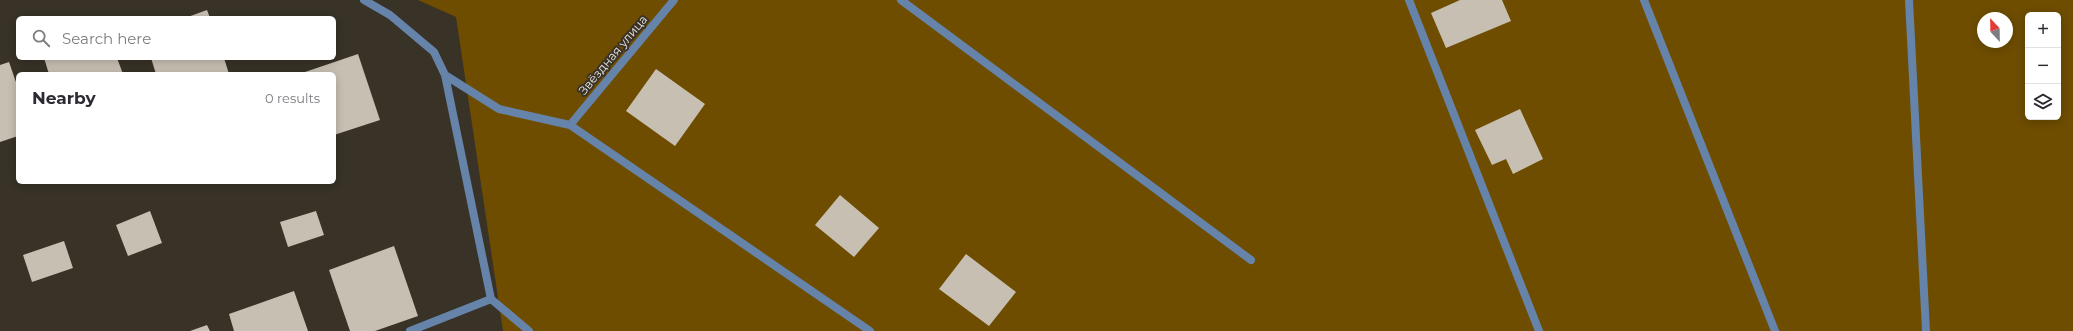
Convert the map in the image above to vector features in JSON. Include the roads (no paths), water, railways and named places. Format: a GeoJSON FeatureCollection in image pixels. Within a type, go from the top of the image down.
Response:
{"type":"FeatureCollection","features":[{"type":"Feature","properties":{"kind":"street"},"geometry":{"type":"LineString","coordinates":[[364,0],[390,15],[434,52],[445,75],[491,299],[529,331]]}},
{"type":"Feature","properties":{"kind":"street","name":"Звёздная улица"},"geometry":{"type":"LineString","coordinates":[[570,125],[674,0]]}},
{"type":"Feature","properties":{"kind":"street"},"geometry":{"type":"LineString","coordinates":[[901,0],[1251,260]]}},
{"type":"Feature","properties":{"kind":"street"},"geometry":{"type":"LineString","coordinates":[[1409,0],[1539,331]]}},
{"type":"Feature","properties":{"kind":"street"},"geometry":{"type":"LineString","coordinates":[[1644,0],[1775,331]]}},
{"type":"Feature","properties":{"kind":"street"},"geometry":{"type":"LineString","coordinates":[[1908,0],[1926,331]]}},
{"type":"Feature","properties":{"kind":"street"},"geometry":{"type":"LineString","coordinates":[[445,75],[499,109],[570,125],[870,331]]}},
{"type":"Feature","properties":{"kind":"street"},"geometry":{"type":"LineString","coordinates":[[410,331],[491,299]]}}]}
